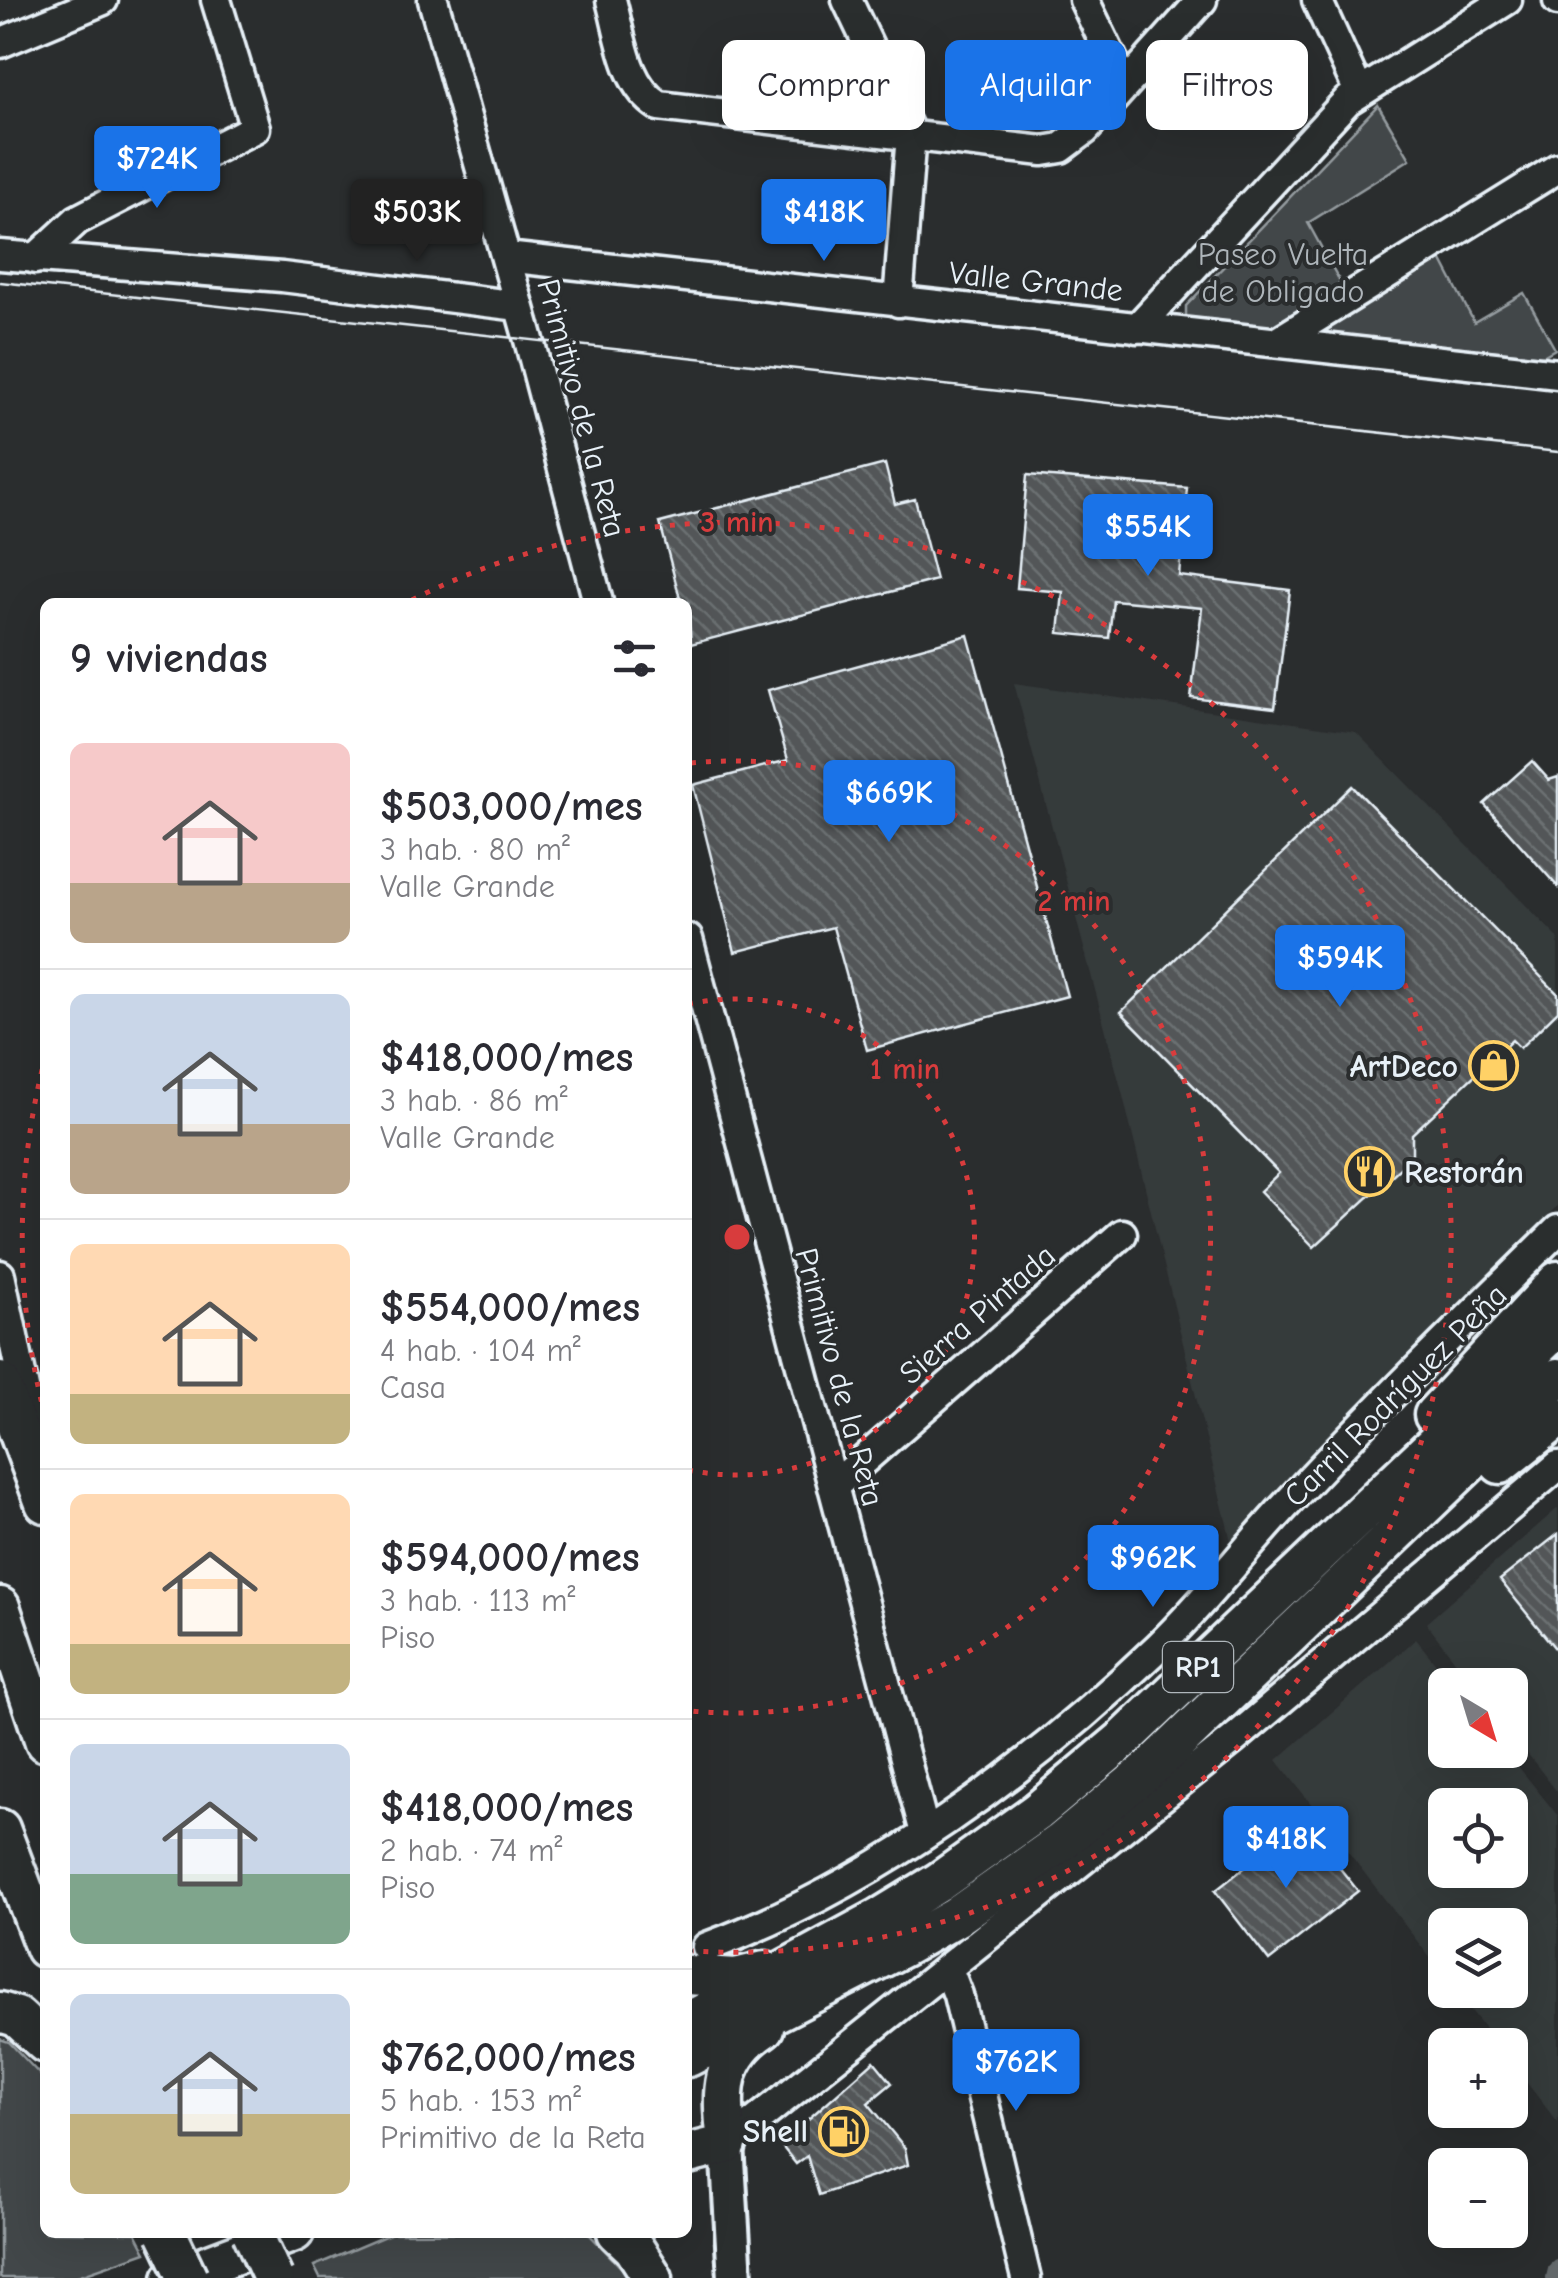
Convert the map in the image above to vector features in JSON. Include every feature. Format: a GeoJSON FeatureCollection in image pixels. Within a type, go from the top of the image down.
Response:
{"type":"FeatureCollection","features":[{"type":"Feature","properties":{"kind":"highway"},"geometry":{"type":"LineString","coordinates":[[1322,1547],[1471,1371],[1558,1281]]}},
{"type":"Feature","properties":{"kind":"highway","name":"RP1"},"geometry":{"type":"LineString","coordinates":[[692,2054],[808,1978],[1037,1812],[1124,1739],[1558,1327]]}},
{"type":"Feature","properties":{"kind":"highway","name":"RP1"},"geometry":{"type":"LineString","coordinates":[[692,2021],[808,1978],[956,1916],[1060,1843],[1154,1765],[1558,1378]]}},
{"type":"Feature","properties":{"kind":"highway"},"geometry":{"type":"LineString","coordinates":[[0,1382],[40,1490]]}},
{"type":"Feature","properties":{"kind":"highway"},"geometry":{"type":"LineString","coordinates":[[1351,1577],[1558,1418]]}},
{"type":"Feature","properties":{"kind":"highway"},"geometry":{"type":"LineString","coordinates":[[0,1607],[40,1727]]}},
{"type":"Feature","properties":{"kind":"highway"},"geometry":{"type":"LineString","coordinates":[[0,1829],[40,1935]]}},
{"type":"Feature","properties":{"kind":"highway"},"geometry":{"type":"LineString","coordinates":[[697,1961],[736,1978],[808,1978]]}},
{"type":"Feature","properties":{"kind":"highway"},"geometry":{"type":"LineString","coordinates":[[692,2153],[727,2144],[722,2094],[729,2065],[808,1978]]}},
{"type":"Feature","properties":{"kind":"highway"},"geometry":{"type":"LineString","coordinates":[[0,2012],[17,2017],[40,2038]]}},
{"type":"Feature","properties":{"kind":"highway"},"geometry":{"type":"LineString","coordinates":[[169,2238],[188,2278]]}},
{"type":"Feature","properties":{"kind":"highway"},"geometry":{"type":"LineString","coordinates":[[255,2238],[273,2278]]}},
{"type":"Feature","properties":{"kind":"highway"},"geometry":{"type":"LineString","coordinates":[[174,2278],[279,2238]]}},
{"type":"Feature","properties":{"kind":"highway"},"geometry":{"type":"LineString","coordinates":[[623,2238],[653,2278]]}},
{"type":"Feature","properties":{"kind":"main road"},"geometry":{"type":"LineString","coordinates":[[727,2144],[735,2278]]}},
{"type":"Feature","properties":{"kind":"street"},"geometry":{"type":"LineString","coordinates":[[0,44],[103,0]]}},
{"type":"Feature","properties":{"kind":"street"},"geometry":{"type":"LineString","coordinates":[[35,258],[77,220],[255,128],[216,0]]}},
{"type":"Feature","properties":{"kind":"street","name":"Primitivo de la Reta"},"geometry":{"type":"LineString","coordinates":[[433,0],[597,598]]}},
{"type":"Feature","properties":{"kind":"street"},"geometry":{"type":"LineString","coordinates":[[611,0],[633,77],[640,91],[659,106],[1052,151],[1072,142],[1083,130]]}},
{"type":"Feature","properties":{"kind":"street"},"geometry":{"type":"LineString","coordinates":[[847,0],[911,134],[898,302]]}},
{"type":"Feature","properties":{"kind":"street"},"geometry":{"type":"LineString","coordinates":[[1084,0],[1103,40]]}},
{"type":"Feature","properties":{"kind":"street"},"geometry":{"type":"LineString","coordinates":[[1126,84],[1202,0]]}},
{"type":"Feature","properties":{"kind":"street"},"geometry":{"type":"LineString","coordinates":[[1317,0],[1359,92]]}},
{"type":"Feature","properties":{"kind":"street"},"geometry":{"type":"LineString","coordinates":[[1136,328],[1335,112],[1359,92],[1507,0]]}},
{"type":"Feature","properties":{"kind":"street"},"geometry":{"type":"LineString","coordinates":[[1277,342],[1558,168]]}},
{"type":"Feature","properties":{"kind":"street"},"geometry":{"type":"LineString","coordinates":[[0,255],[282,277],[519,306]]}},
{"type":"Feature","properties":{"kind":"street","name":"Valle Grande"},"geometry":{"type":"LineString","coordinates":[[506,257],[1558,374]]}},
{"type":"Feature","properties":{"kind":"street","name":"Primitivo de la Reta"},"geometry":{"type":"LineString","coordinates":[[692,955],[925,1833]]}},
{"type":"Feature","properties":{"kind":"street","name":"Carril Rodríguez Peña"},"geometry":{"type":"LineString","coordinates":[[697,1961],[807,1904],[925,1833],[1058,1739],[1162,1643],[1288,1503],[1558,1230]]}},
{"type":"Feature","properties":{"kind":"street","name":"Sierra Pintada"},"geometry":{"type":"LineString","coordinates":[[833,1487],[1122,1234]]}},
{"type":"Feature","properties":{"kind":"street"},"geometry":{"type":"LineString","coordinates":[[0,1275],[40,1463]]}},
{"type":"Feature","properties":{"kind":"street"},"geometry":{"type":"LineString","coordinates":[[727,2144],[1233,1740],[1558,1466]]}},
{"type":"Feature","properties":{"kind":"street"},"geometry":{"type":"LineString","coordinates":[[948,1970],[958,1995],[1026,2278]]}},
{"type":"Feature","properties":{"kind":"shaded area"},"geometry":{"type":"Polygon","coordinates":[[[1014,683],[1356,732],[1558,938],[1558,1205],[1276,1490],[1232,1545],[1122,1092],[1014,683]]]}},
{"type":"Feature","properties":{"kind":"shaded area"},"geometry":{"type":"Polygon","coordinates":[[[1558,1508],[1558,1793],[1528,1754],[1528,1668],[1461,1668],[1426,1623],[1558,1508]]]}},
{"type":"Feature","properties":{"kind":"shaded area"},"geometry":{"type":"Polygon","coordinates":[[[1416,1639],[1439,1668],[1428,1668],[1428,1768],[1519,1768],[1558,1816],[1558,2123],[1528,2084],[1528,2028],[1485,2028],[1469,2008],[1528,2008],[1528,1908],[1428,1908],[1428,1955],[1277,1760],[1416,1639]]]}},
{"type":"Feature","properties":{"kind":"green space","name":"Paseo Vuelta de Obligado"},"geometry":{"type":"Polygon","coordinates":[[[1378,105],[1410,159],[1308,223],[1343,287],[1279,328],[1186,316],[1186,306],[1378,105]]]}},
{"type":"Feature","properties":{"kind":"green space","name":"Paseo Vuelta de Obligado"},"geometry":{"type":"Polygon","coordinates":[[[1440,257],[1474,322],[1524,293],[1555,349],[1543,356],[1321,332],[1440,257]]]}},
{"type":"Feature","properties":{"kind":"green space"},"geometry":{"type":"Polygon","coordinates":[[[0,2039],[9,2042],[40,2075],[40,2238],[139,2238],[146,2252],[72,2278],[0,2278],[0,2039]]]}},
{"type":"Feature","properties":{"kind":"green space"},"geometry":{"type":"Polygon","coordinates":[[[380,2238],[593,2238],[631,2278],[320,2278],[314,2266],[380,2238]]]}},
{"type":"Feature","properties":{"kind":"building"},"geometry":{"type":"Polygon","coordinates":[[[885,464],[895,504],[915,499],[936,580],[692,644],[692,598],[680,598],[660,523],[885,464]]]}},
{"type":"Feature","properties":{"kind":"building"},"geometry":{"type":"Polygon","coordinates":[[[1027,475],[1187,488],[1179,576],[1290,590],[1275,708],[1191,698],[1202,608],[1113,600],[1109,638],[1059,633],[1063,592],[1017,588],[1027,475]]]}},
{"type":"Feature","properties":{"kind":"building"},"geometry":{"type":"Polygon","coordinates":[[[968,635],[1067,996],[867,1050],[833,927],[735,952],[693,785],[788,760],[768,690],[968,635]]]}},
{"type":"Feature","properties":{"kind":"building"},"geometry":{"type":"Polygon","coordinates":[[[1532,761],[1549,780],[1558,777],[1558,887],[1484,804],[1532,761]]]}},
{"type":"Feature","properties":{"kind":"building"},"geometry":{"type":"Polygon","coordinates":[[[1352,786],[1558,994],[1558,1011],[1520,1048],[1512,1040],[1412,1134],[1412,1157],[1314,1247],[1260,1191],[1279,1173],[1121,1012],[1352,786]]]}},
{"type":"Feature","properties":{"kind":"building"},"geometry":{"type":"Polygon","coordinates":[[[1558,1534],[1558,1652],[1500,1580],[1558,1534]]]}},
{"type":"Feature","properties":{"kind":"building"},"geometry":{"type":"Polygon","coordinates":[[[1303,1822],[1358,1891],[1269,1961],[1215,1891],[1303,1822]]]}},
{"type":"Feature","properties":{"kind":"building","name":"Shell"},"geometry":{"type":"Polygon","coordinates":[[[874,2061],[892,2083],[868,2103],[905,2148],[908,2165],[819,2195],[807,2156],[796,2164],[780,2144],[874,2061]]]}},
{"type":"Feature","properties":{"kind":"waterway"},"geometry":{"type":"LineString","coordinates":[[1556,2278],[1558,2270]]}},
{"type":"Feature","properties":{"kind":"tram line"},"geometry":{"type":"LineString","coordinates":[[0,282],[1558,452]]}},
{"type":"Feature","properties":{"kind":"place","name":"ArtDeco"},"geometry":{"type":"Point","coordinates":[1493,1066]}},
{"type":"Feature","properties":{"kind":"place","name":"Restorán"},"geometry":{"type":"Point","coordinates":[1369,1172]}},
{"type":"Feature","properties":{"kind":"place","name":"Shell"},"geometry":{"type":"Point","coordinates":[843,2131]}}]}
